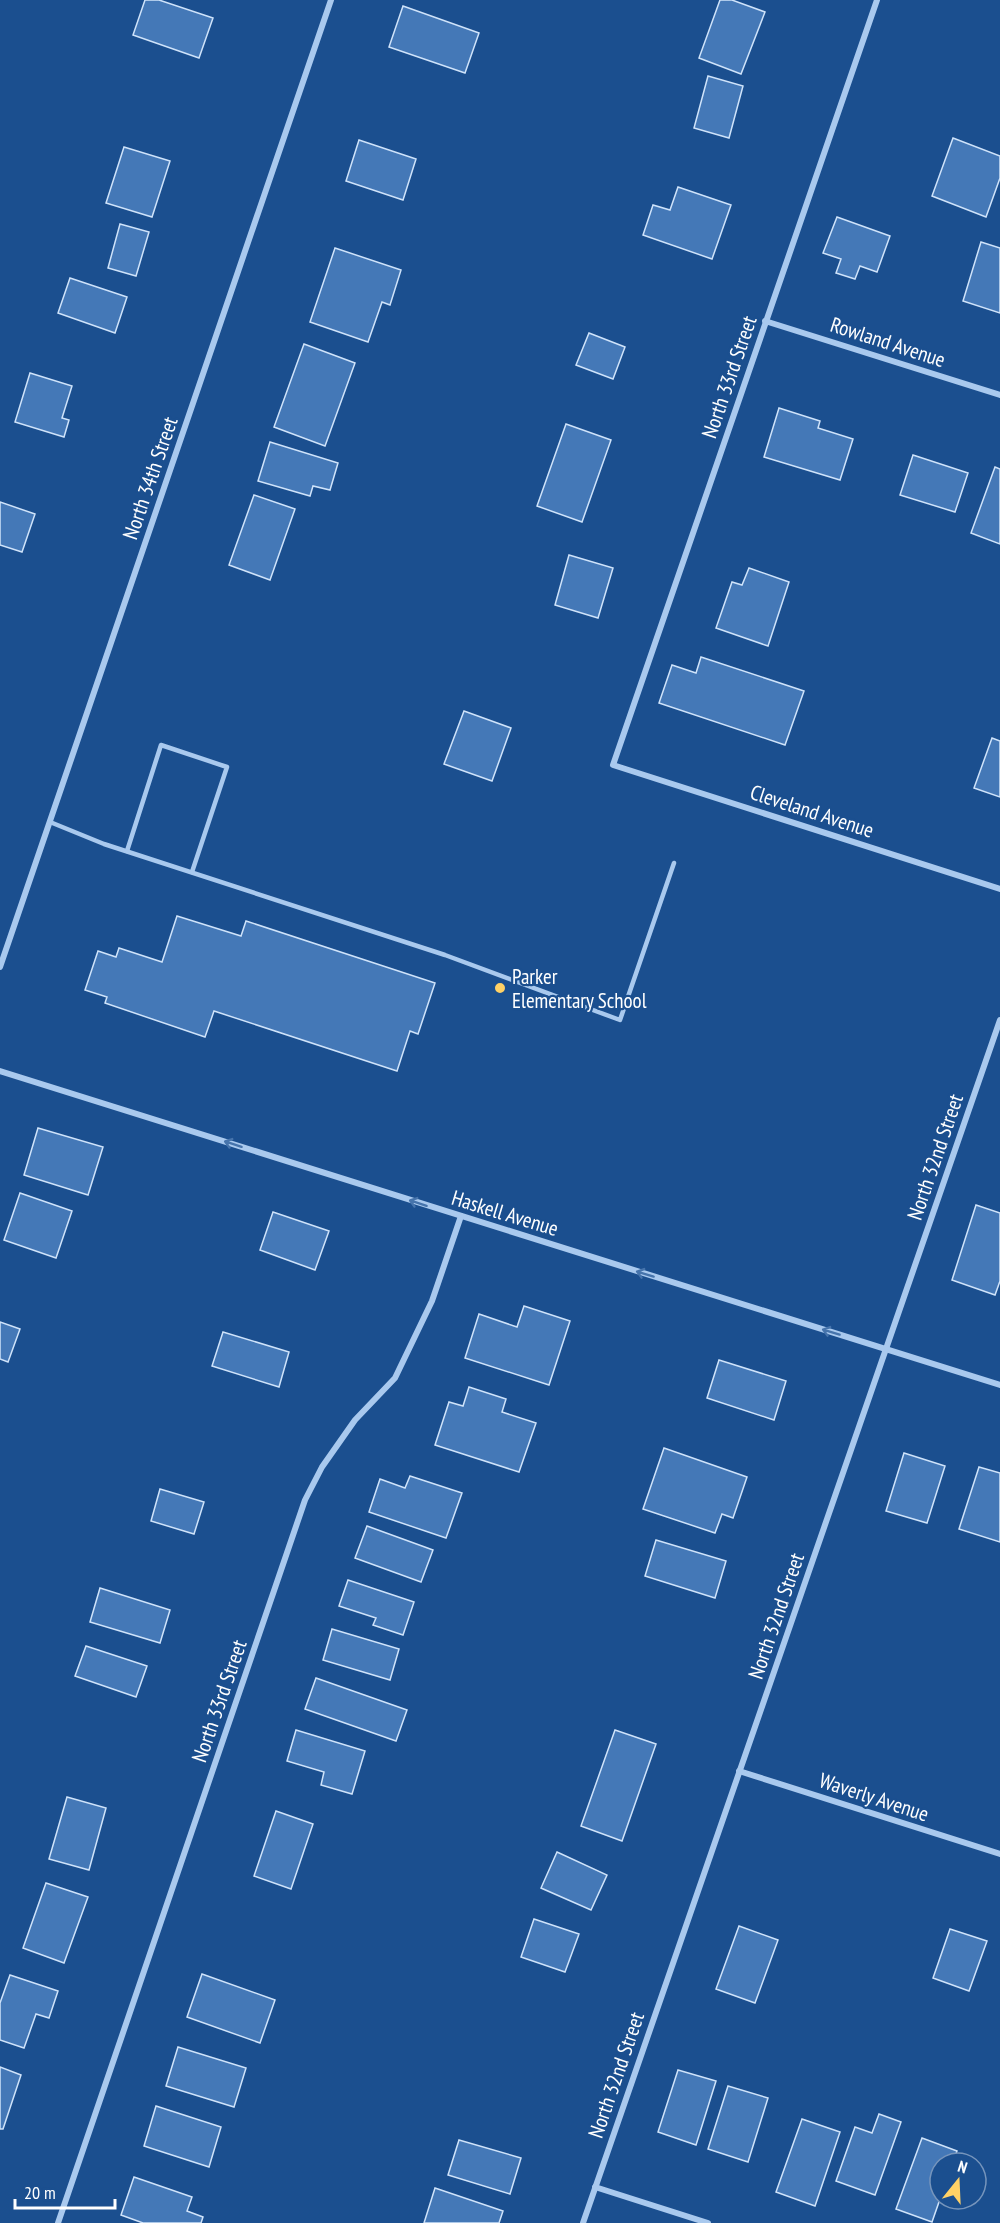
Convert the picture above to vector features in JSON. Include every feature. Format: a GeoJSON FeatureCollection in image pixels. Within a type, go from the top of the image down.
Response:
{"type":"FeatureCollection","features":[{"type":"Feature","properties":{"kind":"street","name":"North 34th Street"},"geometry":{"type":"LineString","coordinates":[[0,967],[331,0]]}},
{"type":"Feature","properties":{"kind":"street","name":"North 33rd Street"},"geometry":{"type":"LineString","coordinates":[[613,765],[877,0]]}},
{"type":"Feature","properties":{"kind":"street","name":"Rowland Avenue"},"geometry":{"type":"LineString","coordinates":[[765,321],[1000,395]]}},
{"type":"Feature","properties":{"kind":"street","name":"Cleveland Avenue"},"geometry":{"type":"LineString","coordinates":[[613,765],[1000,889]]}},
{"type":"Feature","properties":{"kind":"street","name":"North 32nd Street"},"geometry":{"type":"LineString","coordinates":[[583,2223],[1000,1020]]}},
{"type":"Feature","properties":{"kind":"street","name":"Haskell Avenue"},"geometry":{"type":"LineString","coordinates":[[0,1071],[1000,1385]]}},
{"type":"Feature","properties":{"kind":"street","name":"North 33rd Street"},"geometry":{"type":"LineString","coordinates":[[58,2223],[305,1500],[322,1467],[355,1420],[395,1378],[432,1301],[461,1216]]}},
{"type":"Feature","properties":{"kind":"street","name":"Waverly Avenue"},"geometry":{"type":"LineString","coordinates":[[739,1771],[1000,1854]]}},
{"type":"Feature","properties":{"kind":"street"},"geometry":{"type":"LineString","coordinates":[[596,2187],[708,2223]]}},
{"type":"Feature","properties":{"kind":"lane"},"geometry":{"type":"LineString","coordinates":[[127,851],[161,746],[227,767],[192,872]]}},
{"type":"Feature","properties":{"kind":"lane"},"geometry":{"type":"LineString","coordinates":[[50,822],[127,851],[446,955],[620,1020],[674,863]]}},
{"type":"Feature","properties":{"kind":"building"},"geometry":{"type":"Polygon","coordinates":[[[145,0],[159,0],[213,18],[199,58],[133,35],[145,0]]]}},
{"type":"Feature","properties":{"kind":"building"},"geometry":{"type":"Polygon","coordinates":[[[720,0],[732,0],[765,12],[741,74],[699,58],[720,0]]]}},
{"type":"Feature","properties":{"kind":"building"},"geometry":{"type":"Polygon","coordinates":[[[403,6],[479,33],[465,73],[389,47],[403,6]]]}},
{"type":"Feature","properties":{"kind":"building"},"geometry":{"type":"Polygon","coordinates":[[[708,76],[743,86],[729,138],[694,128],[708,76]]]}},
{"type":"Feature","properties":{"kind":"building"},"geometry":{"type":"Polygon","coordinates":[[[953,138],[1000,156],[1000,178],[986,217],[932,196],[953,138]]]}},
{"type":"Feature","properties":{"kind":"building"},"geometry":{"type":"Polygon","coordinates":[[[359,140],[416,159],[403,200],[346,181],[359,140]]]}},
{"type":"Feature","properties":{"kind":"building"},"geometry":{"type":"Polygon","coordinates":[[[124,147],[170,161],[152,217],[106,203],[124,147]]]}},
{"type":"Feature","properties":{"kind":"building"},"geometry":{"type":"Polygon","coordinates":[[[678,187],[731,205],[712,259],[643,235],[653,205],[670,210],[678,187]]]}},
{"type":"Feature","properties":{"kind":"building"},"geometry":{"type":"Polygon","coordinates":[[[837,217],[890,236],[877,272],[860,266],[855,279],[836,273],[841,259],[823,253],[837,217]]]}},
{"type":"Feature","properties":{"kind":"building"},"geometry":{"type":"Polygon","coordinates":[[[120,224],[149,232],[136,276],[108,268],[120,224]]]}},
{"type":"Feature","properties":{"kind":"building"},"geometry":{"type":"Polygon","coordinates":[[[981,242],[1000,248],[1000,313],[963,301],[981,242]]]}},
{"type":"Feature","properties":{"kind":"building"},"geometry":{"type":"Polygon","coordinates":[[[335,248],[401,270],[390,305],[382,302],[368,342],[310,322],[335,248]]]}},
{"type":"Feature","properties":{"kind":"building"},"geometry":{"type":"Polygon","coordinates":[[[70,278],[127,297],[115,333],[58,313],[70,278]]]}},
{"type":"Feature","properties":{"kind":"building"},"geometry":{"type":"Polygon","coordinates":[[[589,333],[625,347],[613,379],[576,365],[589,333]]]}},
{"type":"Feature","properties":{"kind":"building"},"geometry":{"type":"Polygon","coordinates":[[[304,344],[355,363],[325,446],[274,427],[304,344]]]}},
{"type":"Feature","properties":{"kind":"building"},"geometry":{"type":"Polygon","coordinates":[[[30,373],[72,386],[62,418],[69,420],[64,437],[15,422],[30,373]]]}},
{"type":"Feature","properties":{"kind":"building"},"geometry":{"type":"Polygon","coordinates":[[[779,408],[820,421],[818,428],[853,439],[840,480],[764,457],[779,408]]]}},
{"type":"Feature","properties":{"kind":"building"},"geometry":{"type":"Polygon","coordinates":[[[566,424],[611,440],[582,522],[537,506],[566,424]]]}},
{"type":"Feature","properties":{"kind":"building"},"geometry":{"type":"Polygon","coordinates":[[[270,442],[338,463],[330,490],[313,486],[310,496],[258,481],[270,442]]]}},
{"type":"Feature","properties":{"kind":"building"},"geometry":{"type":"Polygon","coordinates":[[[913,455],[968,473],[955,512],[900,495],[913,455]]]}},
{"type":"Feature","properties":{"kind":"building"},"geometry":{"type":"Polygon","coordinates":[[[995,467],[1000,469],[1000,544],[971,533],[995,467]]]}},
{"type":"Feature","properties":{"kind":"building"},"geometry":{"type":"Polygon","coordinates":[[[254,495],[295,509],[270,580],[229,565],[254,495]]]}},
{"type":"Feature","properties":{"kind":"building"},"geometry":{"type":"Polygon","coordinates":[[[0,502],[35,514],[22,552],[0,545],[0,502]]]}},
{"type":"Feature","properties":{"kind":"building"},"geometry":{"type":"Polygon","coordinates":[[[569,555],[613,568],[598,618],[555,605],[569,555]]]}},
{"type":"Feature","properties":{"kind":"building"},"geometry":{"type":"Polygon","coordinates":[[[749,568],[789,582],[768,646],[716,628],[732,582],[742,585],[749,568]]]}},
{"type":"Feature","properties":{"kind":"building"},"geometry":{"type":"Polygon","coordinates":[[[701,657],[804,691],[785,745],[659,703],[672,665],[696,673],[701,657]]]}},
{"type":"Feature","properties":{"kind":"building"},"geometry":{"type":"Polygon","coordinates":[[[464,711],[511,728],[492,781],[444,764],[464,711]]]}},
{"type":"Feature","properties":{"kind":"building"},"geometry":{"type":"Polygon","coordinates":[[[992,738],[1000,741],[1000,797],[974,788],[992,738]]]}},
{"type":"Feature","properties":{"kind":"building"},"geometry":{"type":"Polygon","coordinates":[[[177,916],[241,936],[246,921],[435,983],[418,1034],[410,1031],[397,1071],[214,1011],[205,1037],[105,1003],[107,997],[85,990],[98,951],[116,957],[119,948],[162,962],[177,916]]]}},
{"type":"Feature","properties":{"kind":"building"},"geometry":{"type":"Polygon","coordinates":[[[38,1128],[103,1147],[88,1195],[24,1175],[38,1128]]]}},
{"type":"Feature","properties":{"kind":"building"},"geometry":{"type":"Polygon","coordinates":[[[20,1193],[72,1211],[56,1258],[4,1240],[20,1193]]]}},
{"type":"Feature","properties":{"kind":"building"},"geometry":{"type":"Polygon","coordinates":[[[976,1205],[1000,1213],[1000,1281],[995,1295],[952,1280],[976,1205]]]}},
{"type":"Feature","properties":{"kind":"building"},"geometry":{"type":"Polygon","coordinates":[[[273,1212],[329,1231],[315,1270],[260,1250],[273,1212]]]}},
{"type":"Feature","properties":{"kind":"building"},"geometry":{"type":"Polygon","coordinates":[[[524,1306],[570,1321],[549,1385],[465,1358],[479,1314],[517,1327],[524,1306]]]}},
{"type":"Feature","properties":{"kind":"building"},"geometry":{"type":"Polygon","coordinates":[[[0,1322],[20,1329],[8,1362],[0,1359],[0,1322]]]}},
{"type":"Feature","properties":{"kind":"building"},"geometry":{"type":"Polygon","coordinates":[[[223,1332],[289,1352],[279,1387],[212,1366],[223,1332]]]}},
{"type":"Feature","properties":{"kind":"building"},"geometry":{"type":"Polygon","coordinates":[[[719,1360],[786,1381],[774,1420],[707,1398],[719,1360]]]}},
{"type":"Feature","properties":{"kind":"building"},"geometry":{"type":"Polygon","coordinates":[[[469,1387],[506,1399],[502,1412],[536,1423],[519,1472],[435,1445],[449,1402],[463,1406],[469,1387]]]}},
{"type":"Feature","properties":{"kind":"building"},"geometry":{"type":"Polygon","coordinates":[[[664,1448],[747,1477],[733,1518],[722,1514],[715,1533],[643,1509],[664,1448]]]}},
{"type":"Feature","properties":{"kind":"building"},"geometry":{"type":"Polygon","coordinates":[[[904,1453],[945,1466],[927,1523],[886,1511],[904,1453]]]}},
{"type":"Feature","properties":{"kind":"building"},"geometry":{"type":"Polygon","coordinates":[[[979,1467],[1000,1473],[1000,1542],[959,1529],[979,1467]]]}},
{"type":"Feature","properties":{"kind":"building"},"geometry":{"type":"Polygon","coordinates":[[[410,1476],[462,1493],[446,1538],[369,1512],[380,1479],[405,1488],[410,1476]]]}},
{"type":"Feature","properties":{"kind":"building"},"geometry":{"type":"Polygon","coordinates":[[[160,1489],[204,1502],[194,1534],[151,1521],[160,1489]]]}},
{"type":"Feature","properties":{"kind":"building"},"geometry":{"type":"Polygon","coordinates":[[[367,1526],[433,1550],[421,1582],[355,1558],[367,1526]]]}},
{"type":"Feature","properties":{"kind":"building"},"geometry":{"type":"Polygon","coordinates":[[[656,1540],[726,1561],[715,1598],[645,1576],[656,1540]]]}},
{"type":"Feature","properties":{"kind":"building"},"geometry":{"type":"Polygon","coordinates":[[[348,1580],[414,1602],[403,1635],[373,1625],[376,1618],[339,1606],[348,1580]]]}},
{"type":"Feature","properties":{"kind":"building"},"geometry":{"type":"Polygon","coordinates":[[[100,1588],[170,1610],[160,1643],[90,1622],[100,1588]]]}},
{"type":"Feature","properties":{"kind":"building"},"geometry":{"type":"Polygon","coordinates":[[[332,1629],[399,1649],[390,1680],[323,1660],[332,1629]]]}},
{"type":"Feature","properties":{"kind":"building"},"geometry":{"type":"Polygon","coordinates":[[[86,1646],[147,1666],[136,1697],[75,1676],[86,1646]]]}},
{"type":"Feature","properties":{"kind":"building"},"geometry":{"type":"Polygon","coordinates":[[[316,1678],[407,1710],[396,1741],[305,1709],[316,1678]]]}},
{"type":"Feature","properties":{"kind":"building"},"geometry":{"type":"Polygon","coordinates":[[[296,1730],[365,1751],[352,1794],[321,1785],[324,1772],[287,1761],[296,1730]]]}},
{"type":"Feature","properties":{"kind":"building"},"geometry":{"type":"Polygon","coordinates":[[[615,1730],[656,1744],[622,1841],[581,1826],[615,1730]]]}},
{"type":"Feature","properties":{"kind":"building"},"geometry":{"type":"Polygon","coordinates":[[[67,1797],[106,1808],[89,1870],[49,1859],[67,1797]]]}},
{"type":"Feature","properties":{"kind":"building"},"geometry":{"type":"Polygon","coordinates":[[[276,1811],[313,1824],[291,1889],[254,1876],[276,1811]]]}},
{"type":"Feature","properties":{"kind":"building"},"geometry":{"type":"Polygon","coordinates":[[[557,1852],[607,1875],[591,1910],[541,1888],[557,1852]]]}},
{"type":"Feature","properties":{"kind":"building"},"geometry":{"type":"Polygon","coordinates":[[[46,1883],[88,1897],[64,1963],[23,1948],[46,1883]]]}},
{"type":"Feature","properties":{"kind":"building"},"geometry":{"type":"Polygon","coordinates":[[[534,1919],[579,1934],[565,1972],[521,1957],[534,1919]]]}},
{"type":"Feature","properties":{"kind":"building"},"geometry":{"type":"Polygon","coordinates":[[[739,1926],[778,1940],[755,2003],[716,1989],[739,1926]]]}},
{"type":"Feature","properties":{"kind":"building"},"geometry":{"type":"Polygon","coordinates":[[[950,1929],[987,1941],[969,1991],[933,1978],[950,1929]]]}},
{"type":"Feature","properties":{"kind":"building"},"geometry":{"type":"Polygon","coordinates":[[[202,1974],[275,2000],[260,2043],[187,2017],[202,1974]]]}},
{"type":"Feature","properties":{"kind":"building"},"geometry":{"type":"Polygon","coordinates":[[[10,1975],[58,1991],[49,2018],[36,2014],[24,2048],[0,2040],[0,2003],[10,1975]]]}},
{"type":"Feature","properties":{"kind":"building"},"geometry":{"type":"Polygon","coordinates":[[[178,2047],[246,2068],[234,2107],[166,2086],[178,2047]]]}},
{"type":"Feature","properties":{"kind":"building"},"geometry":{"type":"Polygon","coordinates":[[[0,2067],[21,2075],[3,2129],[0,2129],[0,2067]]]}},
{"type":"Feature","properties":{"kind":"building"},"geometry":{"type":"Polygon","coordinates":[[[678,2070],[716,2081],[696,2145],[658,2132],[678,2070]]]}},
{"type":"Feature","properties":{"kind":"building"},"geometry":{"type":"Polygon","coordinates":[[[728,2086],[768,2098],[748,2162],[708,2149],[728,2086]]]}},
{"type":"Feature","properties":{"kind":"building"},"geometry":{"type":"Polygon","coordinates":[[[156,2106],[221,2127],[209,2167],[144,2146],[156,2106]]]}},
{"type":"Feature","properties":{"kind":"building"},"geometry":{"type":"Polygon","coordinates":[[[879,2114],[901,2122],[875,2195],[836,2181],[855,2127],[872,2133],[879,2114]]]}},
{"type":"Feature","properties":{"kind":"building"},"geometry":{"type":"Polygon","coordinates":[[[802,2119],[840,2132],[815,2206],[776,2192],[802,2119]]]}},
{"type":"Feature","properties":{"kind":"building"},"geometry":{"type":"Polygon","coordinates":[[[922,2138],[957,2151],[928,2151],[928,2211],[936,2211],[932,2222],[896,2209],[922,2138]]]}},
{"type":"Feature","properties":{"kind":"building"},"geometry":{"type":"Polygon","coordinates":[[[459,2140],[521,2158],[510,2194],[448,2175],[459,2140]]]}},
{"type":"Feature","properties":{"kind":"building"},"geometry":{"type":"Polygon","coordinates":[[[134,2177],[192,2197],[187,2211],[203,2217],[201,2223],[143,2223],[121,2215],[134,2177]]]}},
{"type":"Feature","properties":{"kind":"building"},"geometry":{"type":"Polygon","coordinates":[[[435,2188],[503,2211],[499,2223],[424,2223],[435,2188]]]}},
{"type":"Feature","properties":{"kind":"place","name":"Parker Elementary School"},"geometry":{"type":"Point","coordinates":[500,988]}}]}
